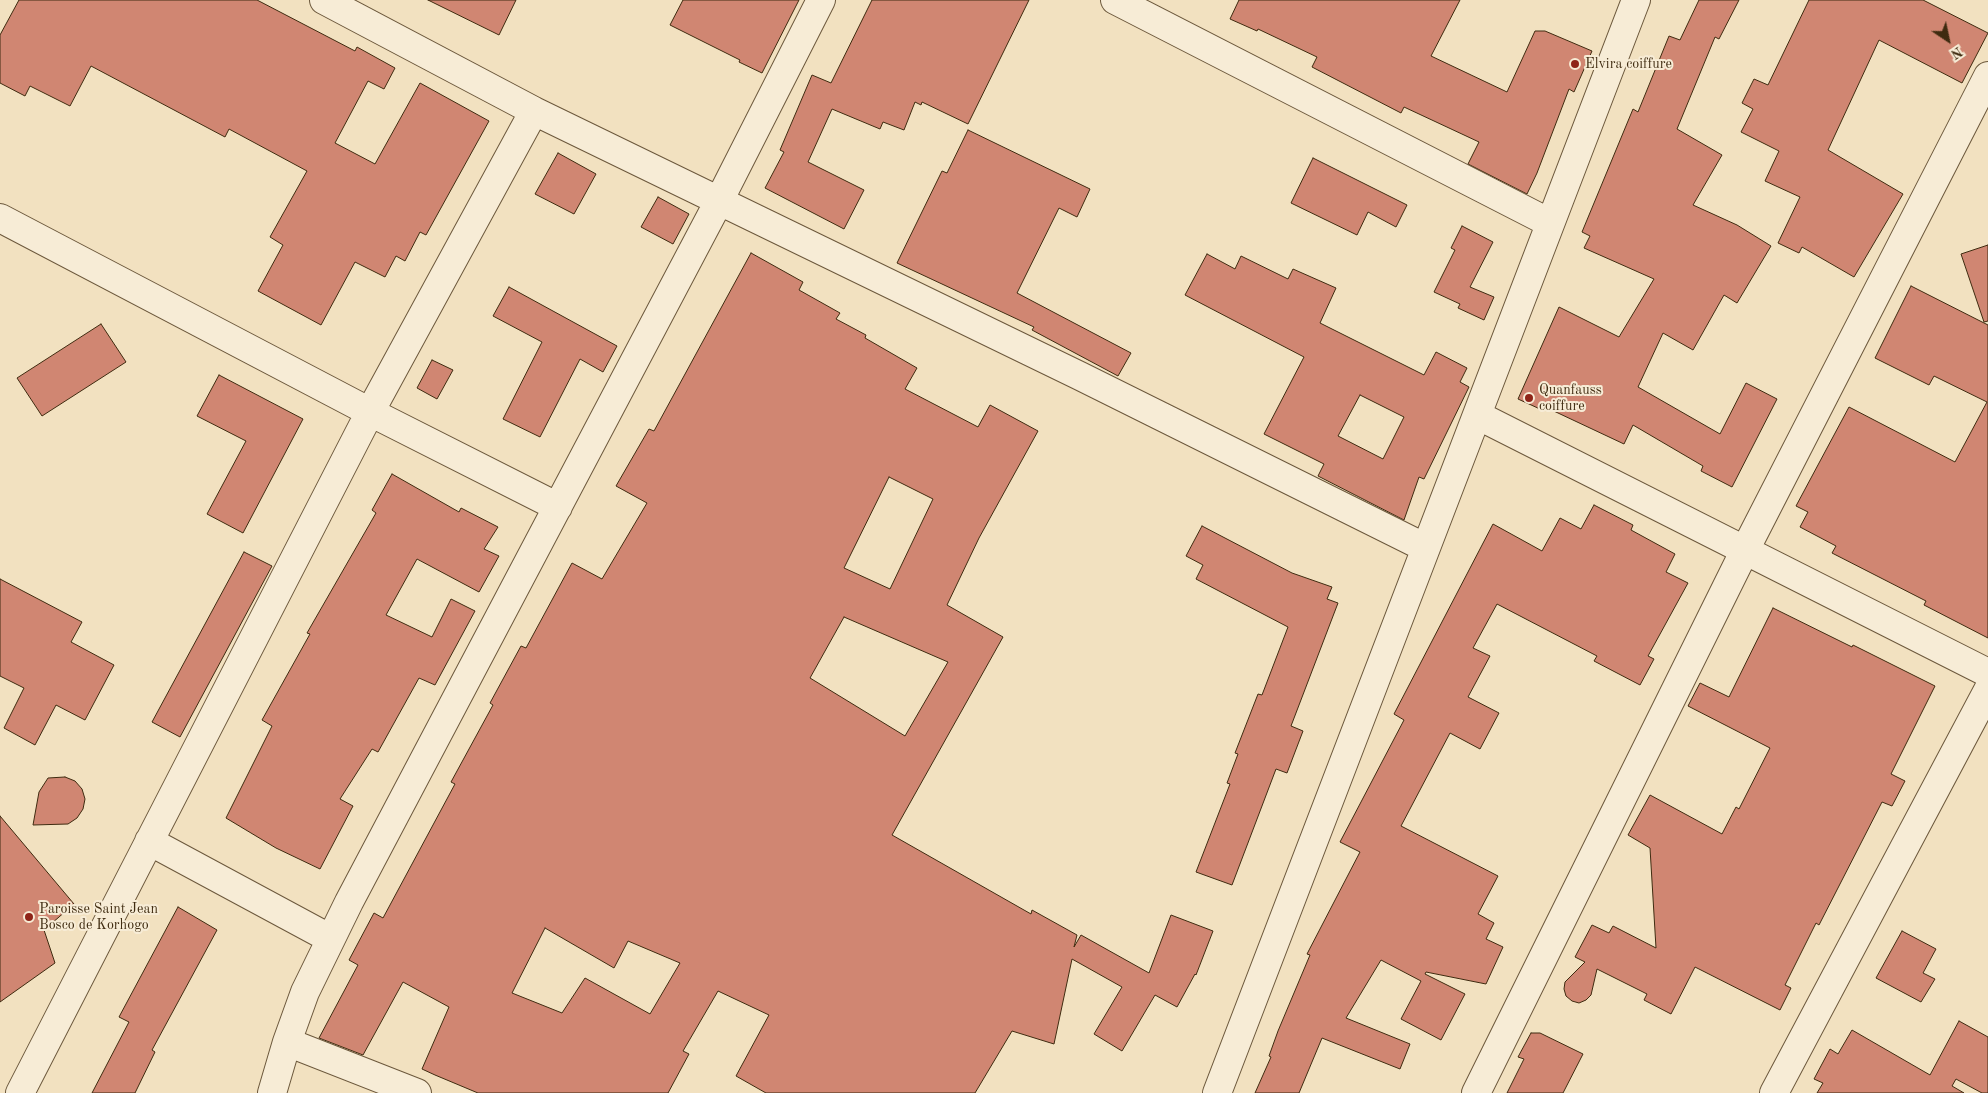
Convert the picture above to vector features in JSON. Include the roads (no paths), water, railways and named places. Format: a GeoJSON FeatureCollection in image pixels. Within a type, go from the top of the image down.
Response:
{"type":"FeatureCollection","features":[{"type":"Feature","properties":{"kind":"street"},"geometry":{"type":"LineString","coordinates":[[324,0],[534,111],[1426,548]]}},
{"type":"Feature","properties":{"kind":"street"},"geometry":{"type":"LineString","coordinates":[[272,1093],[287,1042],[306,992],[331,939],[719,201],[821,0]]}},
{"type":"Feature","properties":{"kind":"street"},"geometry":{"type":"LineString","coordinates":[[1115,0],[1550,223]]}},
{"type":"Feature","properties":{"kind":"street"},"geometry":{"type":"LineString","coordinates":[[1217,1093],[1636,0]]}},
{"type":"Feature","properties":{"kind":"street"},"geometry":{"type":"LineString","coordinates":[[1476,1093],[1744,552],[1988,76]]}},
{"type":"Feature","properties":{"kind":"street"},"geometry":{"type":"LineString","coordinates":[[20,1093],[370,412],[534,111]]}},
{"type":"Feature","properties":{"kind":"street"},"geometry":{"type":"LineString","coordinates":[[0,218],[370,412],[558,507]]}},
{"type":"Feature","properties":{"kind":"street"},"geometry":{"type":"LineString","coordinates":[[1476,416],[1988,673]]}},
{"type":"Feature","properties":{"kind":"street"},"geometry":{"type":"LineString","coordinates":[[1774,1093],[1988,690]]}},
{"type":"Feature","properties":{"kind":"street"},"geometry":{"type":"LineString","coordinates":[[149,841],[331,939]]}},
{"type":"Feature","properties":{"kind":"street"},"geometry":{"type":"LineString","coordinates":[[287,1042],[416,1093]]}},
{"type":"Feature","properties":{"kind":"place","name":"Elvira coiffure"},"geometry":{"type":"Point","coordinates":[1575,64]}},
{"type":"Feature","properties":{"kind":"place","name":"Quanfauss coiffure"},"geometry":{"type":"Point","coordinates":[1529,398]}},
{"type":"Feature","properties":{"kind":"place","name":"Paroisse Saint Jean Bosco de Korhogo"},"geometry":{"type":"Point","coordinates":[29,917]}}]}
